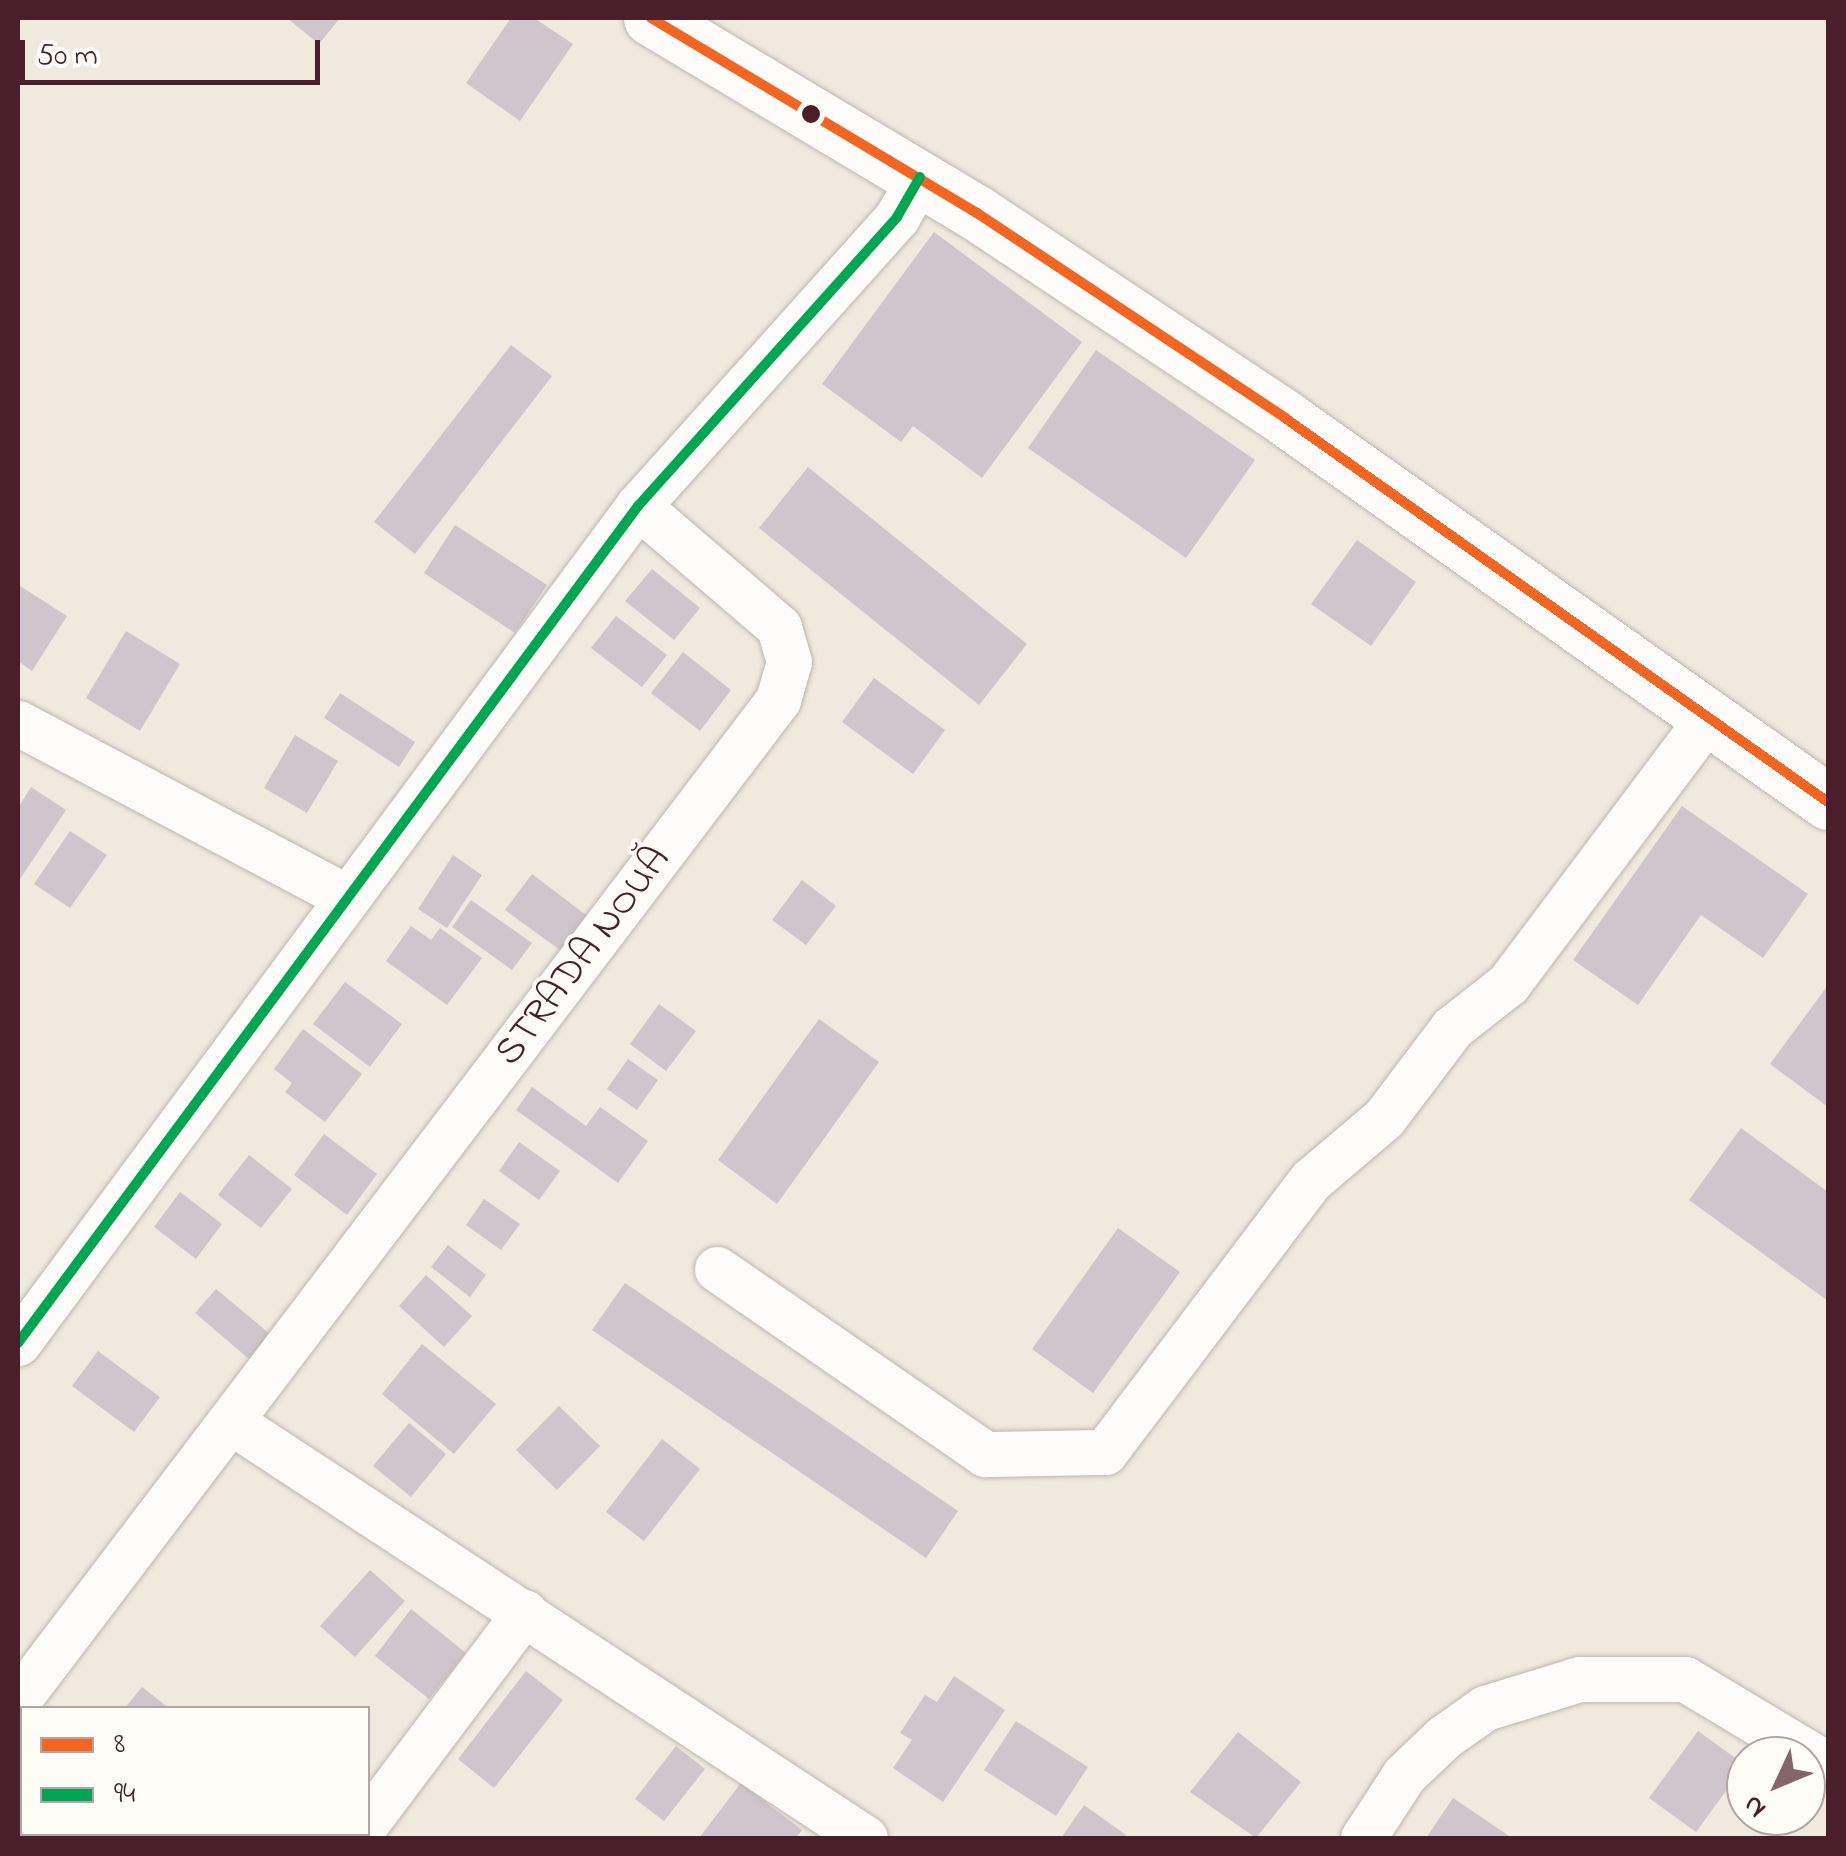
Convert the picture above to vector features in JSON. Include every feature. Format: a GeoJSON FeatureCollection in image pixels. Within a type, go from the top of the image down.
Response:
{"type":"FeatureCollection","features":[{"type":"Feature","properties":{"kind":"main road"},"geometry":{"type":"LineString","coordinates":[[651,18],[920,177],[1285,418],[1828,802]]}},
{"type":"Feature","properties":{"kind":"street"},"geometry":{"type":"LineString","coordinates":[[18,1343],[638,506],[897,217],[920,177]]}},
{"type":"Feature","properties":{"kind":"street","name":"STRADA NOUĂ"},"geometry":{"type":"LineString","coordinates":[[18,1700],[233,1423],[778,700],[788,662],[779,627],[638,506]]}},
{"type":"Feature","properties":{"kind":"street"},"geometry":{"type":"LineString","coordinates":[[717,1269],[985,1454],[1104,1452],[1311,1180],[1384,1118],[1452,1028],[1508,984],[1707,719]]}},
{"type":"Feature","properties":{"kind":"street"},"geometry":{"type":"LineString","coordinates":[[18,723],[346,897]]}},
{"type":"Feature","properties":{"kind":"street"},"geometry":{"type":"LineString","coordinates":[[233,1423],[865,1838]]}},
{"type":"Feature","properties":{"kind":"street"},"geometry":{"type":"LineString","coordinates":[[370,1818],[525,1612]]}},
{"type":"Feature","properties":{"kind":"street"},"geometry":{"type":"LineString","coordinates":[[1362,1838],[1404,1775],[1485,1708],[1578,1678],[1650,1672],[1720,1693],[1828,1764]]}},
{"type":"Feature","properties":{"kind":"building"},"geometry":{"type":"Polygon","coordinates":[[[287,18],[340,18],[319,44],[287,18]]]}},
{"type":"Feature","properties":{"kind":"building"},"geometry":{"type":"Polygon","coordinates":[[[511,18],[534,18],[573,44],[520,121],[466,83],[511,18]]]}},
{"type":"Feature","properties":{"kind":"building"},"geometry":{"type":"Polygon","coordinates":[[[934,232],[1082,342],[982,478],[913,426],[901,442],[822,384],[934,232]]]}},
{"type":"Feature","properties":{"kind":"building"},"geometry":{"type":"Polygon","coordinates":[[[511,345],[552,376],[415,554],[374,522],[511,345]]]}},
{"type":"Feature","properties":{"kind":"building"},"geometry":{"type":"Polygon","coordinates":[[[1096,350],[1255,460],[1186,558],[1028,448],[1096,350]]]}},
{"type":"Feature","properties":{"kind":"building"},"geometry":{"type":"Polygon","coordinates":[[[808,467],[1027,644],[979,705],[759,528],[808,467]]]}},
{"type":"Feature","properties":{"kind":"building"},"geometry":{"type":"Polygon","coordinates":[[[455,525],[547,585],[515,633],[424,573],[455,525]]]}},
{"type":"Feature","properties":{"kind":"building"},"geometry":{"type":"Polygon","coordinates":[[[1357,540],[1416,582],[1371,646],[1311,604],[1357,540]]]}},
{"type":"Feature","properties":{"kind":"building"},"geometry":{"type":"Polygon","coordinates":[[[652,569],[700,608],[674,640],[625,601],[652,569]]]}},
{"type":"Feature","properties":{"kind":"building"},"geometry":{"type":"Polygon","coordinates":[[[20,586],[67,616],[32,671],[18,661],[20,586]]]}},
{"type":"Feature","properties":{"kind":"building"},"geometry":{"type":"Polygon","coordinates":[[[616,616],[667,655],[642,687],[591,648],[616,616]]]}},
{"type":"Feature","properties":{"kind":"building"},"geometry":{"type":"Polygon","coordinates":[[[126,631],[180,664],[140,731],[86,698],[126,631]]]}},
{"type":"Feature","properties":{"kind":"building"},"geometry":{"type":"Polygon","coordinates":[[[683,652],[731,690],[700,731],[651,693],[683,652]]]}},
{"type":"Feature","properties":{"kind":"building"},"geometry":{"type":"Polygon","coordinates":[[[874,678],[945,730],[913,774],[842,722],[874,678]]]}},
{"type":"Feature","properties":{"kind":"building"},"geometry":{"type":"Polygon","coordinates":[[[340,693],[415,742],[399,767],[324,718],[340,693]]]}},
{"type":"Feature","properties":{"kind":"building"},"geometry":{"type":"Polygon","coordinates":[[[295,735],[338,761],[307,813],[264,788],[295,735]]]}},
{"type":"Feature","properties":{"kind":"building"},"geometry":{"type":"Polygon","coordinates":[[[31,787],[66,810],[18,882],[18,808],[31,787]]]}},
{"type":"Feature","properties":{"kind":"building"},"geometry":{"type":"Polygon","coordinates":[[[1682,806],[1808,894],[1763,958],[1701,915],[1638,1005],[1573,960],[1682,806]]]}},
{"type":"Feature","properties":{"kind":"building"},"geometry":{"type":"Polygon","coordinates":[[[70,831],[107,855],[70,908],[34,884],[70,831]]]}},
{"type":"Feature","properties":{"kind":"building"},"geometry":{"type":"Polygon","coordinates":[[[453,855],[482,875],[447,928],[418,909],[453,855]]]}},
{"type":"Feature","properties":{"kind":"building"},"geometry":{"type":"Polygon","coordinates":[[[532,874],[590,918],[564,953],[505,910],[532,874]]]}},
{"type":"Feature","properties":{"kind":"building"},"geometry":{"type":"Polygon","coordinates":[[[802,880],[836,906],[806,945],[772,920],[802,880]]]}},
{"type":"Feature","properties":{"kind":"building"},"geometry":{"type":"Polygon","coordinates":[[[471,900],[532,943],[512,970],[452,927],[471,900]]]}},
{"type":"Feature","properties":{"kind":"building"},"geometry":{"type":"Polygon","coordinates":[[[411,926],[431,940],[440,928],[482,958],[447,1005],[386,961],[411,926]]]}},
{"type":"Feature","properties":{"kind":"building"},"geometry":{"type":"Polygon","coordinates":[[[345,982],[402,1024],[370,1067],[313,1024],[345,982]]]}},
{"type":"Feature","properties":{"kind":"building"},"geometry":{"type":"Polygon","coordinates":[[[1828,985],[1828,1107],[1770,1064],[1828,985]]]}},
{"type":"Feature","properties":{"kind":"building"},"geometry":{"type":"Polygon","coordinates":[[[659,1004],[696,1031],[666,1071],[630,1044],[659,1004]]]}},
{"type":"Feature","properties":{"kind":"building"},"geometry":{"type":"Polygon","coordinates":[[[819,1019],[879,1062],[777,1204],[718,1160],[819,1019]]]}},
{"type":"Feature","properties":{"kind":"building"},"geometry":{"type":"Polygon","coordinates":[[[303,1029],[362,1074],[325,1122],[285,1092],[292,1083],[274,1069],[303,1029]]]}},
{"type":"Feature","properties":{"kind":"building"},"geometry":{"type":"Polygon","coordinates":[[[628,1059],[658,1080],[637,1110],[607,1089],[628,1059]]]}},
{"type":"Feature","properties":{"kind":"building"},"geometry":{"type":"Polygon","coordinates":[[[532,1087],[586,1126],[600,1107],[648,1141],[618,1183],[516,1110],[532,1087]]]}},
{"type":"Feature","properties":{"kind":"building"},"geometry":{"type":"Polygon","coordinates":[[[1741,1128],[1828,1192],[1828,1301],[1689,1200],[1741,1128]]]}},
{"type":"Feature","properties":{"kind":"building"},"geometry":{"type":"Polygon","coordinates":[[[324,1134],[377,1174],[347,1215],[294,1175],[324,1134]]]}},
{"type":"Feature","properties":{"kind":"building"},"geometry":{"type":"Polygon","coordinates":[[[519,1142],[560,1171],[539,1200],[499,1171],[519,1142]]]}},
{"type":"Feature","properties":{"kind":"building"},"geometry":{"type":"Polygon","coordinates":[[[249,1155],[292,1189],[261,1228],[218,1195],[249,1155]]]}},
{"type":"Feature","properties":{"kind":"building"},"geometry":{"type":"Polygon","coordinates":[[[180,1192],[222,1224],[196,1259],[154,1227],[180,1192]]]}},
{"type":"Feature","properties":{"kind":"building"},"geometry":{"type":"Polygon","coordinates":[[[484,1199],[520,1224],[501,1250],[466,1225],[484,1199]]]}},
{"type":"Feature","properties":{"kind":"building"},"geometry":{"type":"Polygon","coordinates":[[[1118,1228],[1180,1272],[1093,1393],[1032,1349],[1118,1228]]]}},
{"type":"Feature","properties":{"kind":"building"},"geometry":{"type":"Polygon","coordinates":[[[448,1245],[486,1275],[470,1297],[431,1267],[448,1245]]]}},
{"type":"Feature","properties":{"kind":"building"},"geometry":{"type":"Polygon","coordinates":[[[426,1275],[472,1316],[444,1347],[399,1306],[426,1275]]]}},
{"type":"Feature","properties":{"kind":"building"},"geometry":{"type":"Polygon","coordinates":[[[625,1283],[958,1511],[926,1558],[592,1330],[625,1283]]]}},
{"type":"Feature","properties":{"kind":"building"},"geometry":{"type":"Polygon","coordinates":[[[216,1289],[270,1334],[249,1359],[195,1313],[216,1289]]]}},
{"type":"Feature","properties":{"kind":"building"},"geometry":{"type":"Polygon","coordinates":[[[422,1344],[496,1404],[454,1454],[382,1394],[422,1344]]]}},
{"type":"Feature","properties":{"kind":"building"},"geometry":{"type":"Polygon","coordinates":[[[98,1351],[160,1397],[134,1432],[72,1386],[98,1351]]]}},
{"type":"Feature","properties":{"kind":"building"},"geometry":{"type":"Polygon","coordinates":[[[559,1406],[600,1446],[557,1490],[516,1450],[559,1406]]]}},
{"type":"Feature","properties":{"kind":"building"},"geometry":{"type":"Polygon","coordinates":[[[409,1423],[446,1454],[411,1497],[373,1466],[409,1423]]]}},
{"type":"Feature","properties":{"kind":"building"},"geometry":{"type":"Polygon","coordinates":[[[662,1439],[700,1469],[644,1541],[606,1512],[662,1439]]]}},
{"type":"Feature","properties":{"kind":"building"},"geometry":{"type":"Polygon","coordinates":[[[370,1570],[405,1601],[355,1657],[320,1626],[370,1570]]]}},
{"type":"Feature","properties":{"kind":"building"},"geometry":{"type":"Polygon","coordinates":[[[411,1609],[466,1653],[429,1699],[375,1656],[411,1609]]]}},
{"type":"Feature","properties":{"kind":"building"},"geometry":{"type":"Polygon","coordinates":[[[526,1671],[563,1700],[494,1788],[458,1759],[526,1671]]]}},
{"type":"Feature","properties":{"kind":"building"},"geometry":{"type":"Polygon","coordinates":[[[954,1676],[1005,1710],[943,1802],[893,1768],[912,1740],[900,1733],[925,1695],[937,1702],[954,1676]]]}},
{"type":"Feature","properties":{"kind":"building"},"geometry":{"type":"Polygon","coordinates":[[[142,1687],[166,1706],[127,1706],[142,1687]]]}},
{"type":"Feature","properties":{"kind":"building"},"geometry":{"type":"Polygon","coordinates":[[[1016,1721],[1088,1767],[1056,1816],[984,1770],[1016,1721]]]}},
{"type":"Feature","properties":{"kind":"building"},"geometry":{"type":"Polygon","coordinates":[[[1698,1731],[1726,1751],[1726,1791],[1696,1832],[1649,1798],[1698,1731]]]}},
{"type":"Feature","properties":{"kind":"building"},"geometry":{"type":"Polygon","coordinates":[[[1238,1732],[1301,1782],[1256,1838],[1190,1792],[1238,1732]]]}},
{"type":"Feature","properties":{"kind":"building"},"geometry":{"type":"Polygon","coordinates":[[[676,1746],[705,1769],[664,1821],[635,1799],[676,1746]]]}},
{"type":"Feature","properties":{"kind":"building"},"geometry":{"type":"Polygon","coordinates":[[[741,1783],[802,1830],[796,1838],[699,1838],[741,1783]]]}},
{"type":"Feature","properties":{"kind":"building"},"geometry":{"type":"Polygon","coordinates":[[[1453,1798],[1512,1838],[1426,1838],[1453,1798]]]}},
{"type":"Feature","properties":{"kind":"building"},"geometry":{"type":"Polygon","coordinates":[[[1084,1805],[1126,1835],[1124,1838],[1061,1838],[1084,1805]]]}},
{"type":"Feature","properties":{"kind":"transit line","name":"8"},"geometry":{"type":"LineString","coordinates":[[651,18],[977,213],[1285,418],[1828,802]]}},
{"type":"Feature","properties":{"kind":"transit line","name":"94"},"geometry":{"type":"LineString","coordinates":[[18,1343],[638,506],[897,217],[920,177]]}}]}
